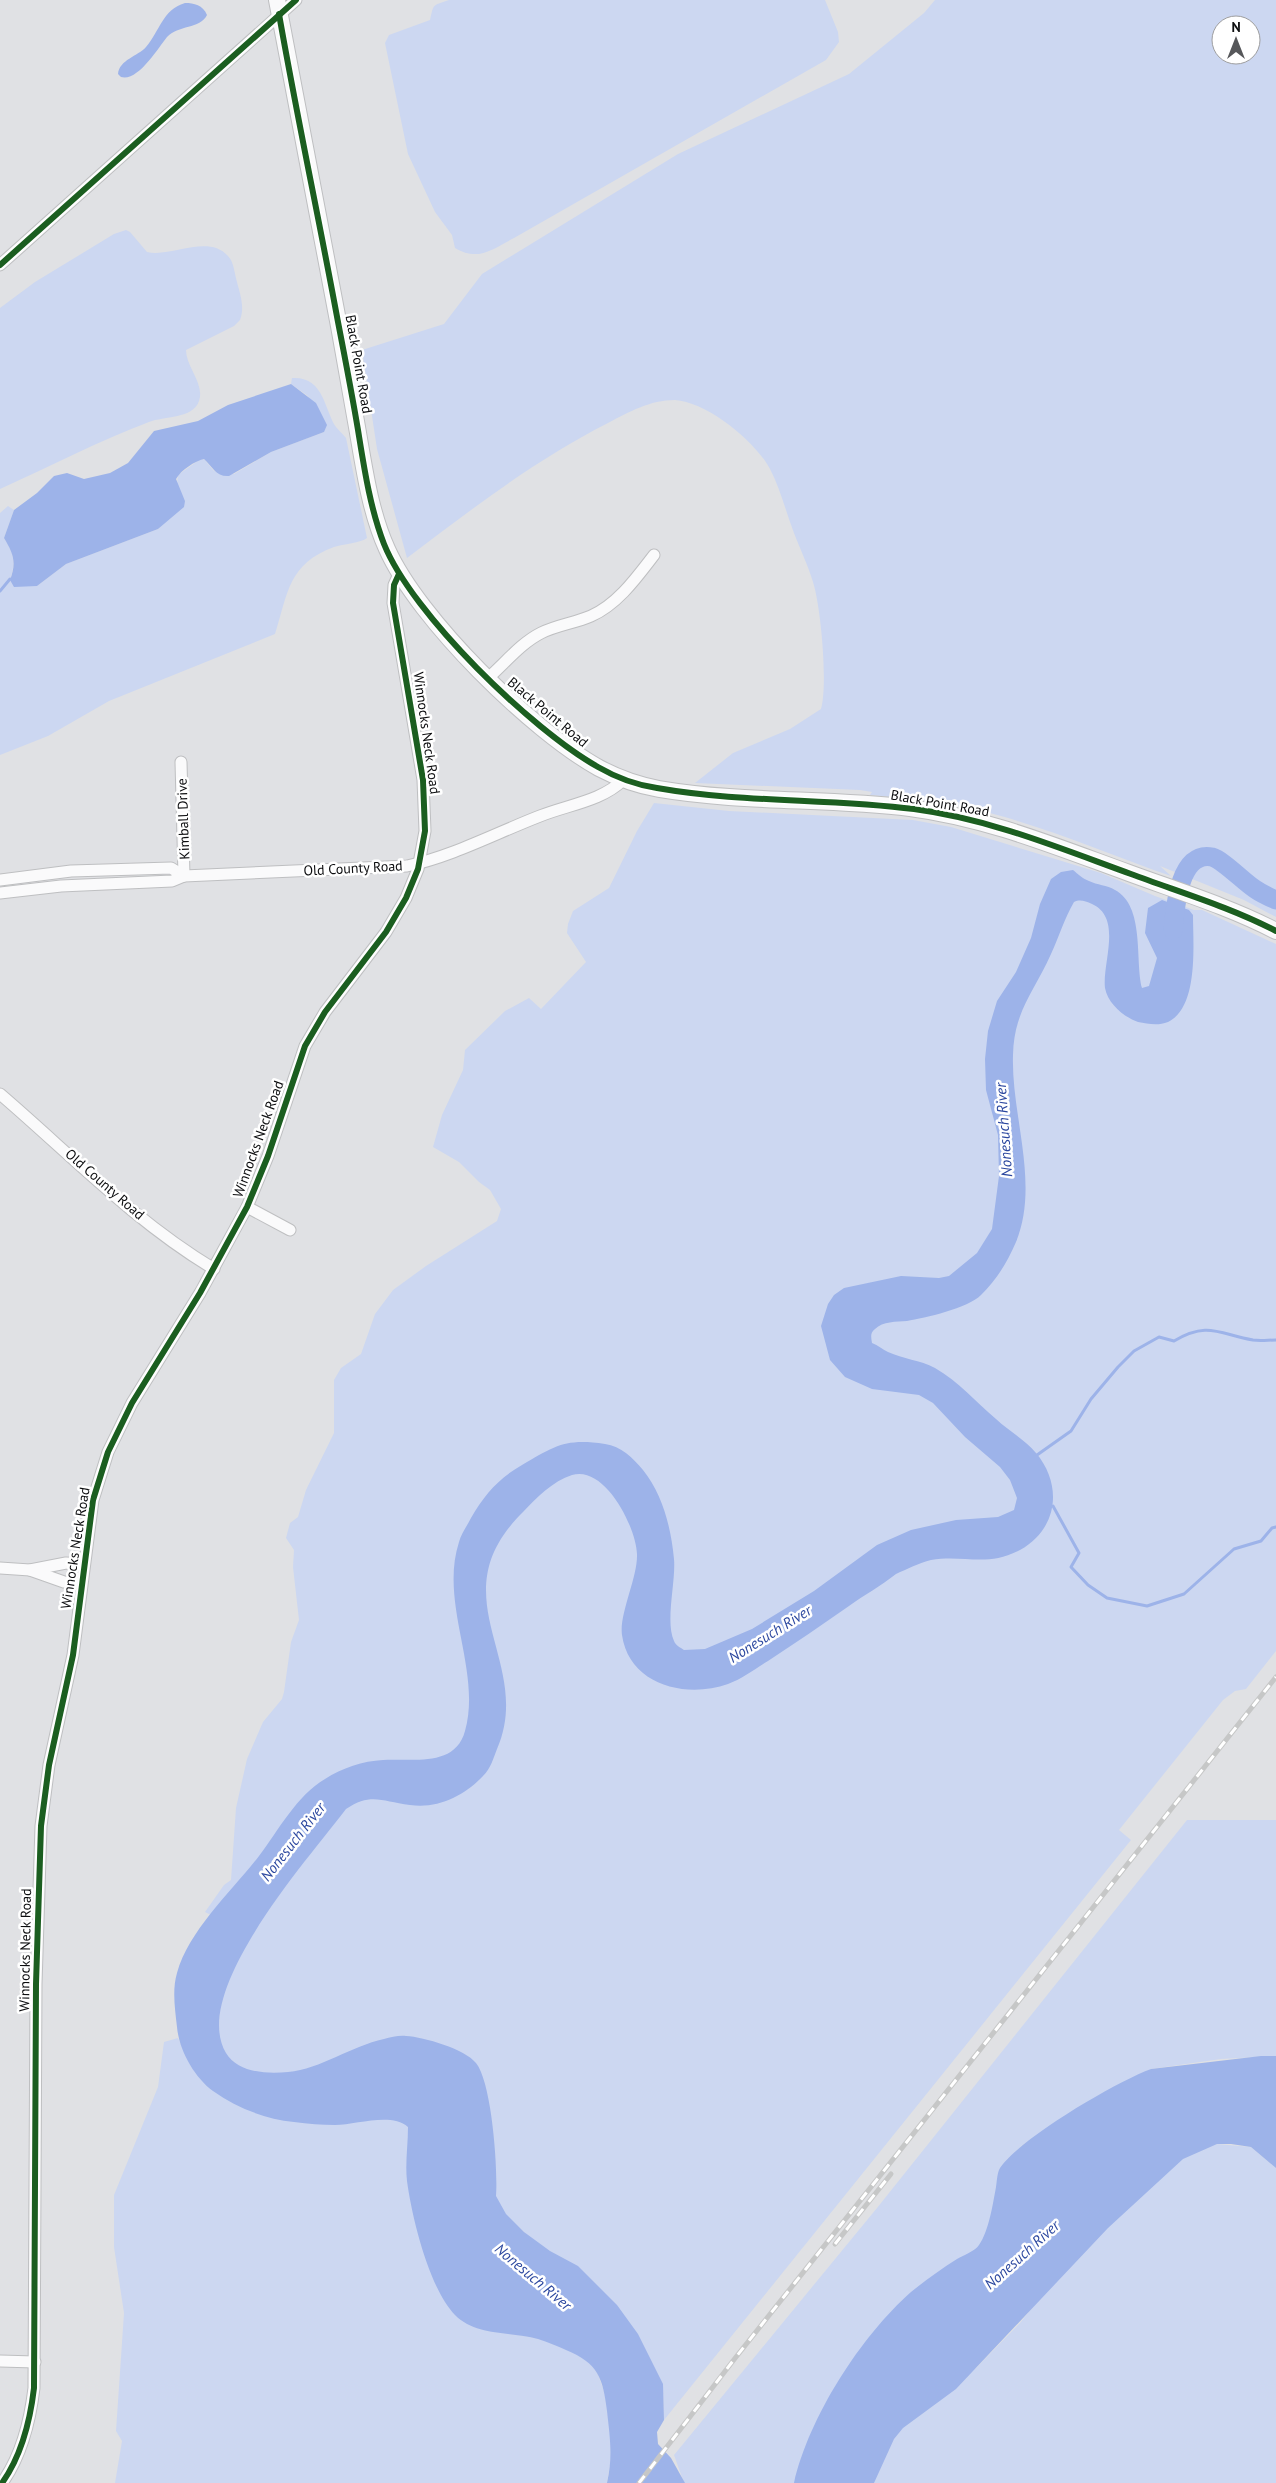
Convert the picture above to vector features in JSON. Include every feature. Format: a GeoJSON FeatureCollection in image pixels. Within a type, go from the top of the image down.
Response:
{"type":"FeatureCollection","features":[{"type":"Feature","properties":{"kind":"main road","name":"Black Point Road"},"geometry":{"type":"LineString","coordinates":[[278,7],[365,470],[382,538],[399,574],[434,620],[488,678],[523,711],[570,749],[599,768],[623,780],[658,789],[699,794],[865,804],[957,816],[1010,829],[1242,915],[1276,932]]}},
{"type":"Feature","properties":{"kind":"street"},"geometry":{"type":"LineString","coordinates":[[0,263],[278,7],[296,0]]}},
{"type":"Feature","properties":{"kind":"street"},"geometry":{"type":"LineString","coordinates":[[488,678],[533,638],[554,628],[591,616],[606,608],[618,597],[654,555]]}},
{"type":"Feature","properties":{"kind":"street","name":"Winnocks Neck Road"},"geometry":{"type":"LineString","coordinates":[[2,2483],[12,2469],[24,2440],[31,2408],[35,2362],[36,1984],[41,1826],[49,1765],[73,1656],[81,1584],[95,1491],[112,1443],[132,1402],[214,1269],[246,1207],[268,1156],[306,1046],[325,1012],[395,918],[420,863],[424,831],[423,787],[393,603],[394,584],[399,574]]}},
{"type":"Feature","properties":{"kind":"street","name":"Kimball Drive"},"geometry":{"type":"LineString","coordinates":[[181,762],[184,876]]}},
{"type":"Feature","properties":{"kind":"street","name":"Old County Road"},"geometry":{"type":"LineString","coordinates":[[0,893],[60,886],[172,881],[184,876],[364,869],[420,863],[607,792],[614,789],[623,780]]}},
{"type":"Feature","properties":{"kind":"street","name":"Old County Road"},"geometry":{"type":"LineString","coordinates":[[0,880],[71,871],[171,868],[184,876]]}},
{"type":"Feature","properties":{"kind":"street","name":"Old County Road"},"geometry":{"type":"LineString","coordinates":[[0,1094],[139,1215],[192,1256],[214,1269]]}},
{"type":"Feature","properties":{"kind":"street"},"geometry":{"type":"LineString","coordinates":[[246,1207],[290,1230]]}},
{"type":"Feature","properties":{"kind":"street"},"geometry":{"type":"LineString","coordinates":[[0,1568],[30,1570],[66,1563],[84,1564]]}},
{"type":"Feature","properties":{"kind":"street"},"geometry":{"type":"LineString","coordinates":[[30,1570],[56,1579],[81,1584]]}},
{"type":"Feature","properties":{"kind":"street"},"geometry":{"type":"LineString","coordinates":[[0,2361],[35,2362]]}},
{"type":"Feature","properties":{"kind":"shaded area"},"geometry":{"type":"Polygon","coordinates":[[[449,0],[825,0],[838,32],[839,42],[826,60],[499,246],[478,254],[471,254],[455,248],[452,235],[435,212],[408,154],[385,43],[389,35],[430,20],[434,6],[449,0]]]}},
{"type":"Feature","properties":{"kind":"shaded area"},"geometry":{"type":"Polygon","coordinates":[[[935,0],[1276,0],[1276,917],[1244,900],[1160,866],[1171,876],[1043,829],[965,807],[930,801],[870,795],[872,792],[860,790],[695,783],[733,753],[790,729],[821,709],[824,665],[819,609],[813,582],[774,476],[763,458],[742,435],[715,415],[688,402],[675,400],[648,404],[581,437],[529,469],[407,558],[377,449],[362,350],[444,324],[482,274],[678,154],[849,74],[924,13],[935,0]]]}},
{"type":"Feature","properties":{"kind":"shaded area"},"geometry":{"type":"Polygon","coordinates":[[[126,230],[130,232],[147,252],[168,252],[203,246],[214,247],[223,252],[231,260],[234,268],[242,301],[240,320],[234,326],[186,350],[189,363],[200,388],[199,401],[191,411],[155,420],[130,429],[0,489],[0,308],[35,282],[114,234],[126,230]]]}},
{"type":"Feature","properties":{"kind":"shaded area"},"geometry":{"type":"Polygon","coordinates":[[[292,378],[311,382],[317,388],[336,427],[346,438],[367,538],[334,547],[307,562],[292,581],[275,634],[109,701],[48,736],[0,755],[0,513],[8,506],[14,510],[4,538],[13,558],[10,580],[37,586],[66,564],[158,529],[185,501],[177,484],[178,475],[199,460],[204,459],[214,471],[234,474],[271,452],[324,432],[308,396],[291,384],[292,378]]]}},
{"type":"Feature","properties":{"kind":"shaded area"},"geometry":{"type":"Polygon","coordinates":[[[654,803],[729,811],[913,820],[951,827],[1101,873],[1155,896],[1194,910],[1202,910],[1276,944],[1276,1651],[1246,1689],[1235,1691],[1223,1700],[1119,1830],[1131,1840],[664,2420],[663,2393],[655,2369],[539,2246],[494,2204],[490,2157],[293,2074],[246,2073],[216,2046],[223,1984],[249,1935],[205,1912],[224,1885],[231,1880],[236,1808],[247,1759],[263,1722],[282,1699],[284,1692],[291,1642],[299,1620],[293,1567],[294,1550],[286,1538],[290,1523],[298,1517],[306,1490],[334,1433],[334,1380],[341,1368],[361,1354],[375,1314],[393,1290],[426,1266],[497,1221],[501,1209],[490,1190],[459,1162],[433,1147],[442,1115],[463,1070],[465,1050],[505,1011],[529,998],[541,1009],[586,962],[567,933],[573,911],[609,888],[637,831],[654,803]]]}},
{"type":"Feature","properties":{"kind":"shaded area"},"geometry":{"type":"Polygon","coordinates":[[[1187,1820],[1276,1820],[1276,2056],[1221,2059],[1151,2069],[1086,2103],[1021,2146],[989,2234],[795,2483],[684,2483],[674,2455],[877,2208],[1187,1820]]]}},
{"type":"Feature","properties":{"kind":"shaded area"},"geometry":{"type":"Polygon","coordinates":[[[178,2038],[191,2066],[405,2117],[513,2334],[542,2339],[587,2358],[594,2363],[606,2397],[612,2453],[607,2483],[115,2483],[122,2441],[116,2431],[124,2313],[114,2247],[114,2195],[158,2087],[164,2042],[178,2038]]]}},
{"type":"Feature","properties":{"kind":"shaded area"},"geometry":{"type":"Polygon","coordinates":[[[1217,2144],[1251,2147],[1276,2168],[1276,2483],[858,2483],[875,2445],[977,2367],[1020,2323],[1076,2252],[1187,2153],[1217,2144]]]}},
{"type":"Feature","properties":{"kind":"water"},"geometry":{"type":"Polygon","coordinates":[[[185,3],[198,5],[207,15],[199,23],[172,33],[141,69],[127,77],[121,77],[118,74],[122,65],[146,47],[171,11],[185,3]]]}},
{"type":"Feature","properties":{"kind":"water"},"geometry":{"type":"Polygon","coordinates":[[[291,384],[316,403],[327,425],[324,432],[271,452],[229,476],[221,475],[215,471],[204,459],[197,462],[185,469],[176,479],[185,501],[184,507],[158,529],[66,564],[37,586],[14,587],[10,580],[14,563],[13,558],[4,538],[14,510],[37,493],[54,476],[67,473],[84,479],[110,473],[128,463],[154,431],[198,421],[228,405],[291,384]]]}},
{"type":"Feature","properties":{"kind":"water"},"geometry":{"type":"Polygon","coordinates":[[[1073,870],[1087,880],[1115,890],[1131,908],[1137,934],[1142,988],[1149,986],[1157,958],[1145,933],[1148,908],[1162,900],[1189,910],[1193,915],[1193,958],[1190,989],[1185,1003],[1178,1014],[1168,1022],[1160,1024],[1138,1022],[1127,1017],[1117,1009],[1109,999],[1105,988],[1109,942],[1107,920],[1101,911],[1092,904],[1083,901],[1074,902],[1045,967],[1026,1002],[1014,1040],[1014,1078],[1023,1149],[1025,1196],[1023,1220],[1013,1250],[997,1277],[975,1300],[935,1315],[907,1321],[890,1322],[878,1326],[871,1335],[872,1343],[886,1351],[929,1365],[944,1373],[1036,1453],[1045,1465],[1053,1492],[1049,1519],[1042,1530],[1033,1541],[1020,1550],[1008,1555],[986,1559],[954,1558],[931,1560],[913,1566],[896,1574],[738,1679],[728,1684],[695,1690],[662,1684],[636,1666],[627,1652],[622,1635],[622,1626],[635,1573],[637,1554],[631,1529],[616,1501],[607,1488],[596,1479],[584,1474],[572,1475],[558,1481],[545,1490],[523,1512],[498,1543],[488,1573],[487,1602],[505,1687],[505,1717],[497,1749],[488,1770],[468,1790],[440,1803],[420,1806],[370,1799],[346,1809],[282,1891],[259,1926],[238,1961],[224,1995],[219,2027],[226,2053],[238,2065],[254,2071],[280,2073],[300,2070],[312,2067],[372,2042],[401,2036],[414,2037],[444,2045],[463,2053],[476,2063],[482,2073],[490,2107],[495,2147],[496,2196],[506,2214],[524,2232],[550,2251],[578,2266],[617,2305],[638,2334],[663,2384],[664,2420],[657,2432],[658,2444],[671,2458],[685,2483],[607,2483],[610,2439],[607,2411],[601,2381],[592,2366],[577,2355],[542,2340],[473,2327],[455,2315],[437,2288],[423,2252],[409,2196],[406,2175],[408,2127],[392,2120],[373,2120],[335,2125],[283,2121],[252,2112],[232,2103],[213,2091],[194,2071],[184,2054],[178,2036],[174,2000],[177,1973],[191,1942],[212,1911],[259,1856],[297,1804],[315,1786],[332,1775],[353,1766],[375,1761],[431,1759],[452,1751],[460,1743],[465,1731],[469,1708],[468,1684],[454,1589],[454,1565],[459,1542],[476,1510],[493,1488],[514,1470],[552,1448],[580,1442],[611,1445],[631,1457],[650,1480],[661,1501],[671,1536],[674,1568],[671,1633],[676,1644],[684,1650],[705,1649],[752,1629],[814,1591],[877,1545],[911,1530],[956,1520],[998,1517],[1014,1510],[1017,1498],[1010,1480],[1000,1467],[965,1437],[933,1403],[919,1395],[872,1389],[845,1377],[830,1360],[821,1326],[828,1304],[834,1295],[844,1288],[901,1276],[939,1278],[949,1276],[977,1253],[992,1229],[999,1176],[998,1135],[986,1090],[985,1059],[988,1031],[997,1001],[1016,972],[1031,938],[1040,904],[1051,879],[1061,872],[1073,870]]]}},
{"type":"Feature","properties":{"kind":"water"},"geometry":{"type":"Polygon","coordinates":[[[1261,2056],[1276,2056],[1276,2168],[1251,2147],[1231,2144],[1217,2144],[1183,2159],[1108,2228],[956,2389],[903,2428],[894,2439],[874,2483],[794,2483],[801,2458],[824,2405],[856,2354],[892,2310],[911,2292],[979,2245],[990,2217],[999,2170],[1011,2156],[1047,2127],[1070,2112],[1115,2086],[1151,2069],[1261,2056]]]}},
{"type":"Feature","properties":{"kind":"waterway"},"geometry":{"type":"LineString","coordinates":[[0,591],[10,579]]}},
{"type":"Feature","properties":{"kind":"waterway","name":"Nonesuch River"},"geometry":{"type":"LineString","coordinates":[[1173,930],[1175,909],[1181,883],[1192,862],[1201,857],[1217,859],[1255,889],[1276,900]]}},
{"type":"Feature","properties":{"kind":"waterway"},"geometry":{"type":"LineString","coordinates":[[1037,1455],[1071,1431],[1091,1399],[1134,1351],[1159,1337],[1174,1341],[1186,1335],[1205,1330],[1222,1332],[1253,1340],[1276,1340]]}},
{"type":"Feature","properties":{"kind":"waterway"},"geometry":{"type":"LineString","coordinates":[[1053,1506],[1079,1553],[1071,1567],[1088,1585],[1107,1598],[1147,1606],[1184,1594],[1234,1549],[1261,1541],[1272,1528],[1276,1527]]}},
{"type":"Feature","properties":{"kind":"railway"},"geometry":{"type":"LineString","coordinates":[[639,2483],[736,2357],[1276,1677]]}},
{"type":"Feature","properties":{"kind":"railway"},"geometry":{"type":"LineString","coordinates":[[835,2244],[891,2174]]}},
{"type":"Feature","properties":{"kind":"cycle path"},"geometry":{"type":"LineString","coordinates":[[0,265],[296,0]]}},
{"type":"Feature","properties":{"kind":"cycle path"},"geometry":{"type":"LineString","coordinates":[[279,14],[365,473],[379,530],[384,544],[399,572],[420,603],[447,636],[509,699],[571,750],[605,771],[634,783],[689,793],[721,796],[850,803],[914,809],[970,820],[1051,845],[1204,900],[1241,914],[1276,931]]}},
{"type":"Feature","properties":{"kind":"cycle path"},"geometry":{"type":"LineString","coordinates":[[2,2483],[20,2450],[30,2413],[34,2388],[36,1984],[41,1826],[49,1765],[73,1655],[93,1500],[108,1452],[132,1403],[200,1293],[247,1207],[268,1156],[305,1046],[325,1012],[386,932],[406,898],[418,869],[425,831],[423,780],[393,603],[394,585],[399,574]]}}]}
